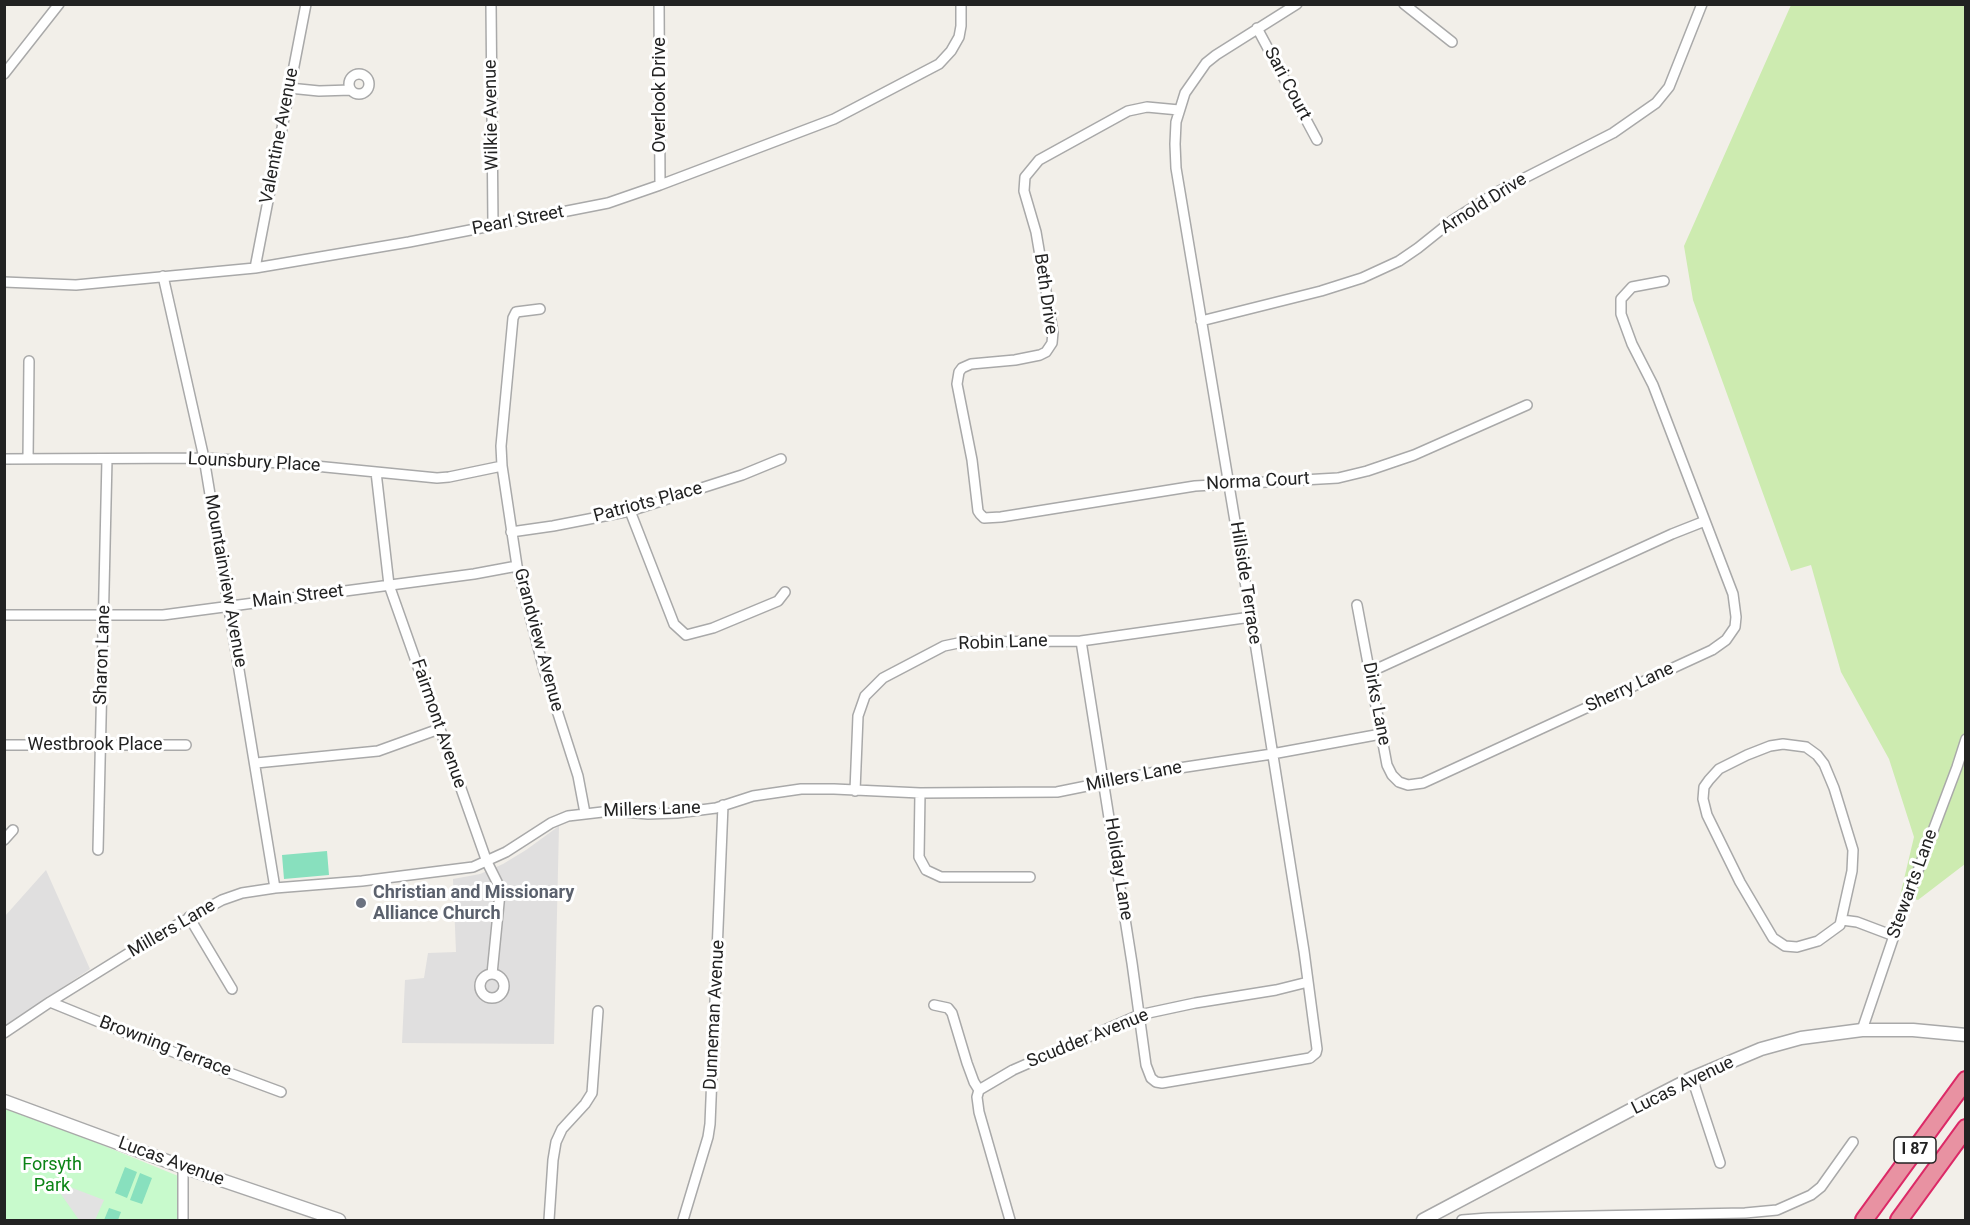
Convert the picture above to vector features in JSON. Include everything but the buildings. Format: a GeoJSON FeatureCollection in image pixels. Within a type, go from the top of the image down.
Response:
{"type":"FeatureCollection","features":[{"type":"Feature","properties":{"kind":"highway","name":"I 87"},"geometry":{"type":"LineString","coordinates":[[1864,1221],[1965,1080]]}},
{"type":"Feature","properties":{"kind":"highway","name":"I 87"},"geometry":{"type":"LineString","coordinates":[[1899,1221],[1965,1128]]}},
{"type":"Feature","properties":{"kind":"street"},"geometry":{"type":"LineString","coordinates":[[4,74],[59,4]]}},
{"type":"Feature","properties":{"kind":"street","name":"Valentine Avenue"},"geometry":{"type":"LineString","coordinates":[[255,268],[306,4]]}},
{"type":"Feature","properties":{"kind":"street","name":"Wilkie Avenue"},"geometry":{"type":"LineString","coordinates":[[490,4],[493,225]]}},
{"type":"Feature","properties":{"kind":"street","name":"Overlook Drive"},"geometry":{"type":"LineString","coordinates":[[659,4],[660,185]]}},
{"type":"Feature","properties":{"kind":"street","name":"Pearl Street"},"geometry":{"type":"LineString","coordinates":[[4,282],[75,285],[255,268],[409,242],[608,203],[834,119],[939,64],[951,51],[959,37],[962,27],[961,4]]}},
{"type":"Feature","properties":{"kind":"street","name":"Hillside Terrace"},"geometry":{"type":"LineString","coordinates":[[1146,1064],[1151,1078],[1162,1083],[1300,1061],[1314,1056],[1317,1049],[1251,616],[1176,168],[1174,144],[1179,110],[1185,93],[1206,63],[1297,4]]}},
{"type":"Feature","properties":{"kind":"street"},"geometry":{"type":"LineString","coordinates":[[1404,4],[1452,42]]}},
{"type":"Feature","properties":{"kind":"street","name":"Arnold Drive"},"geometry":{"type":"LineString","coordinates":[[1201,321],[1321,291],[1362,278],[1399,261],[1453,220],[1497,192],[1613,133],[1656,103],[1669,87],[1702,4]]}},
{"type":"Feature","properties":{"kind":"street","name":"Sari Court"},"geometry":{"type":"LineString","coordinates":[[1257,28],[1317,140]]}},
{"type":"Feature","properties":{"kind":"street"},"geometry":{"type":"LineString","coordinates":[[289,88],[319,91],[351,90]]}},
{"type":"Feature","properties":{"kind":"street","name":"Beth Drive"},"geometry":{"type":"LineString","coordinates":[[980,514],[957,384],[959,372],[971,364],[1040,355],[1046,352],[1052,343],[1053,332],[1036,232],[1024,191],[1025,177],[1039,160],[1128,111],[1147,107],[1179,110]]}},
{"type":"Feature","properties":{"kind":"street","name":"Mountainview Avenue"},"geometry":{"type":"LineString","coordinates":[[163,276],[204,458],[275,888]]}},
{"type":"Feature","properties":{"kind":"street","name":"Sherry Lane"},"geometry":{"type":"LineString","coordinates":[[1416,785],[1712,650],[1726,640],[1735,627],[1733,594],[1653,385],[1632,344],[1621,314],[1621,298],[1632,287],[1664,281]]}},
{"type":"Feature","properties":{"kind":"street","name":"Grandview Avenue"},"geometry":{"type":"LineString","coordinates":[[540,309],[516,312],[513,318],[501,446],[502,466],[518,566],[544,670],[578,776],[585,813]]}},
{"type":"Feature","properties":{"kind":"street"},"geometry":{"type":"LineString","coordinates":[[28,361],[28,459]]}},
{"type":"Feature","properties":{"kind":"street","name":"Norma Court"},"geometry":{"type":"LineString","coordinates":[[980,514],[984,518],[1001,517],[1195,486],[1338,477],[1367,471],[1413,455],[1527,405]]}},
{"type":"Feature","properties":{"kind":"street","name":"Lounsbury Place"},"geometry":{"type":"LineString","coordinates":[[4,459],[204,458],[295,464],[436,478],[502,466]]}},
{"type":"Feature","properties":{"kind":"street","name":"Sharon Lane"},"geometry":{"type":"LineString","coordinates":[[98,850],[107,459]]}},
{"type":"Feature","properties":{"kind":"street","name":"Patriots Place"},"geometry":{"type":"LineString","coordinates":[[511,532],[630,511],[742,475],[781,459]]}},
{"type":"Feature","properties":{"kind":"street","name":"Fairmont Avenue"},"geometry":{"type":"LineString","coordinates":[[376,472],[389,585],[500,893],[492,974]]}},
{"type":"Feature","properties":{"kind":"street"},"geometry":{"type":"LineString","coordinates":[[630,511],[674,624],[686,634],[713,628],[767,606],[778,601],[785,592]]}},
{"type":"Feature","properties":{"kind":"street"},"geometry":{"type":"LineString","coordinates":[[1370,672],[1672,534],[1705,522]]}},
{"type":"Feature","properties":{"kind":"street","name":"Main Street"},"geometry":{"type":"LineString","coordinates":[[4,615],[163,615],[474,574],[518,566]]}},
{"type":"Feature","properties":{"kind":"street","name":"Dirks Lane"},"geometry":{"type":"LineString","coordinates":[[1357,605],[1387,765],[1399,782],[1416,785]]}},
{"type":"Feature","properties":{"kind":"street","name":"Robin Lane"},"geometry":{"type":"LineString","coordinates":[[855,790],[858,716],[865,696],[883,678],[944,646],[963,642],[1081,640],[1251,616]]}},
{"type":"Feature","properties":{"kind":"street","name":"Holiday Lane"},"geometry":{"type":"LineString","coordinates":[[1081,640],[1105,781],[1146,1064]]}},
{"type":"Feature","properties":{"kind":"street"},"geometry":{"type":"LineString","coordinates":[[256,763],[378,751],[440,729]]}},
{"type":"Feature","properties":{"kind":"street","name":"Millers Lane"},"geometry":{"type":"LineString","coordinates":[[4,1033],[50,1002],[189,917],[222,900],[242,893],[275,888],[362,881],[473,867],[487,862],[551,823],[568,816],[611,811],[648,814],[677,813],[723,805],[753,796],[801,789],[920,793],[1057,792],[1166,770],[1381,735]]}},
{"type":"Feature","properties":{"kind":"street","name":"Stewarts Lane"},"geometry":{"type":"LineString","coordinates":[[1862,1030],[1894,936],[1957,767],[1965,739]]}},
{"type":"Feature","properties":{"kind":"street"},"geometry":{"type":"LineString","coordinates":[[1783,744],[1806,747],[1817,755],[1824,764],[1834,788],[1853,850],[1842,920],[1833,932],[1818,941],[1797,947],[1785,946],[1773,938],[1740,882],[1707,815],[1703,793],[1709,780],[1719,770],[1735,760],[1770,746],[1783,744]]}},
{"type":"Feature","properties":{"kind":"street","name":"Westbrook Place"},"geometry":{"type":"LineString","coordinates":[[4,745],[186,745]]}},
{"type":"Feature","properties":{"kind":"street"},"geometry":{"type":"LineString","coordinates":[[920,793],[919,857],[926,870],[941,877],[1030,878]]}},
{"type":"Feature","properties":{"kind":"street","name":"Dunneman Avenue"},"geometry":{"type":"LineString","coordinates":[[683,1221],[710,1124],[723,805]]}},
{"type":"Feature","properties":{"kind":"street"},"geometry":{"type":"LineString","coordinates":[[4,840],[13,830]]}},
{"type":"Feature","properties":{"kind":"street"},"geometry":{"type":"LineString","coordinates":[[189,917],[232,989]]}},
{"type":"Feature","properties":{"kind":"street"},"geometry":{"type":"LineString","coordinates":[[1842,920],[1857,922],[1894,936]]}},
{"type":"Feature","properties":{"kind":"street","name":"Scudder Avenue"},"geometry":{"type":"LineString","coordinates":[[979,1090],[1013,1070],[1139,1015],[1308,982]]}},
{"type":"Feature","properties":{"kind":"street","name":"Browning Terrace"},"geometry":{"type":"LineString","coordinates":[[50,1002],[168,1050],[281,1092]]}},
{"type":"Feature","properties":{"kind":"street"},"geometry":{"type":"LineString","coordinates":[[934,1005],[948,1008],[952,1013],[967,1063],[979,1090],[977,1097],[979,1112],[1010,1221]]}},
{"type":"Feature","properties":{"kind":"street"},"geometry":{"type":"LineString","coordinates":[[549,1221],[556,1142],[562,1129],[592,1093],[598,1011]]}},
{"type":"Feature","properties":{"kind":"street","name":"Lucas Avenue"},"geometry":{"type":"LineString","coordinates":[[1423,1221],[1503,1176],[1692,1078],[1761,1049],[1809,1037],[1862,1030],[1913,1030],[1965,1035]]}},
{"type":"Feature","properties":{"kind":"street"},"geometry":{"type":"LineString","coordinates":[[1692,1078],[1719,1163]]}},
{"type":"Feature","properties":{"kind":"street","name":"Lucas Avenue"},"geometry":{"type":"LineString","coordinates":[[4,1101],[339,1221]]}},
{"type":"Feature","properties":{"kind":"street"},"geometry":{"type":"LineString","coordinates":[[1462,1221],[1488,1218],[1563,1219],[1777,1210],[1802,1200],[1821,1187],[1853,1142]]}},
{"type":"Feature","properties":{"kind":"street"},"geometry":{"type":"LineString","coordinates":[[183,1167],[183,1221]]}},
{"type":"Feature","properties":{"kind":"shaded area"},"geometry":{"type":"Polygon","coordinates":[[[559,826],[554,1044],[402,1043],[405,980],[424,978],[428,953],[456,952],[453,879],[480,874],[503,864],[559,826]]]}},
{"type":"Feature","properties":{"kind":"shaded area"},"geometry":{"type":"Polygon","coordinates":[[[46,870],[90,969],[5,1026],[5,916],[46,870]]]}},
{"type":"Feature","properties":{"kind":"shaded area"},"geometry":{"type":"Polygon","coordinates":[[[62,1184],[104,1200],[95,1220],[79,1220],[56,1187],[62,1184]]]}},
{"type":"Feature","properties":{"kind":"green space"},"geometry":{"type":"Polygon","coordinates":[[[1791,5],[1965,5],[1965,864],[1918,900],[1900,896],[1914,837],[1889,759],[1841,672],[1811,565],[1791,571],[1693,300],[1684,246],[1791,5]]]}},
{"type":"Feature","properties":{"kind":"green space"},"geometry":{"type":"Polygon","coordinates":[[[327,851],[329,875],[284,879],[282,855],[327,851]]]}},
{"type":"Feature","properties":{"kind":"green space","name":"Forsyth Park"},"geometry":{"type":"Polygon","coordinates":[[[5,1109],[80,1136],[188,1180],[186,1207],[188,1220],[5,1220],[5,1109]]]}},
{"type":"Feature","properties":{"kind":"green space"},"geometry":{"type":"Polygon","coordinates":[[[125,1167],[137,1172],[127,1198],[115,1193],[125,1167]]]}},
{"type":"Feature","properties":{"kind":"green space"},"geometry":{"type":"Polygon","coordinates":[[[140,1173],[152,1178],[142,1204],[130,1200],[140,1173]]]}},
{"type":"Feature","properties":{"kind":"green space"},"geometry":{"type":"Polygon","coordinates":[[[109,1208],[121,1212],[118,1220],[104,1220],[109,1208]]]}},
{"type":"Feature","properties":{"kind":"place","name":"Christian and Missionary Alliance Church"},"geometry":{"type":"Point","coordinates":[361,903]}}]}
